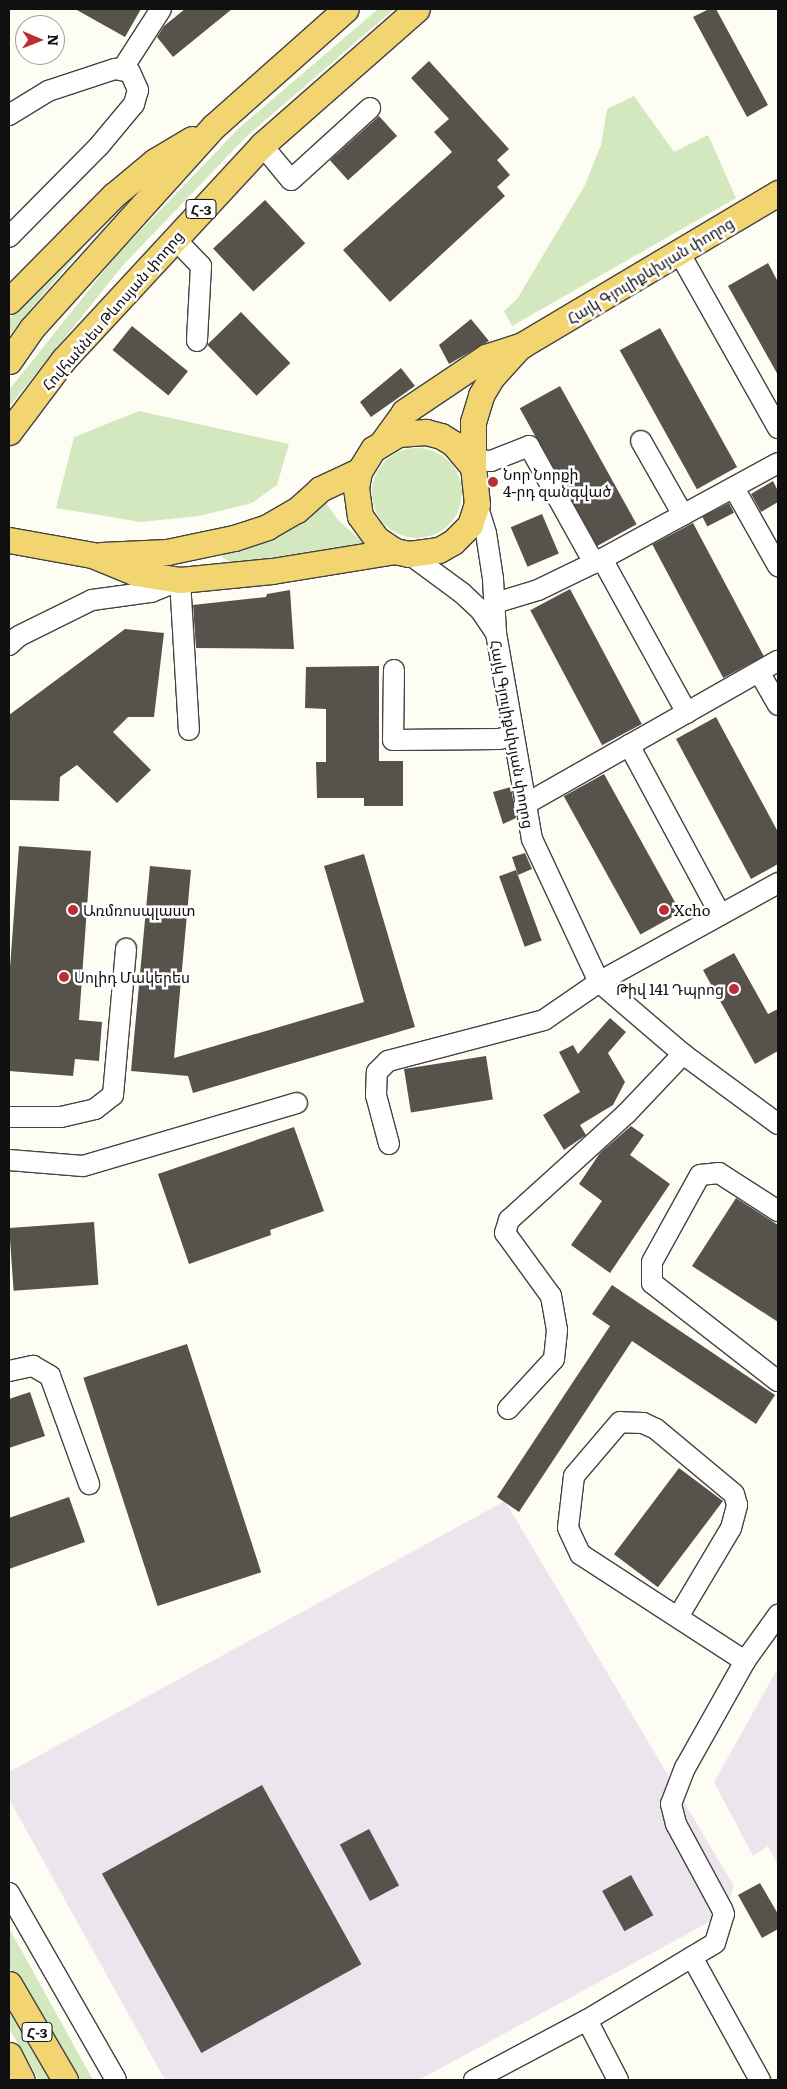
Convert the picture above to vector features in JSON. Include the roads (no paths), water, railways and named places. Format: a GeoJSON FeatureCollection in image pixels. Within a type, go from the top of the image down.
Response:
{"type":"FeatureCollection","features":[{"type":"Feature","properties":{"kind":"main road"},"geometry":{"type":"LineString","coordinates":[[9,361],[32,328],[214,126],[346,9]]}},
{"type":"Feature","properties":{"kind":"main road","name":"Հովհաննես Թևոսյան փողոց"},"geometry":{"type":"LineString","coordinates":[[9,432],[64,359],[262,145],[418,9]]}},
{"type":"Feature","properties":{"kind":"main road"},"geometry":{"type":"LineString","coordinates":[[9,301],[114,195],[155,161],[214,126]]}},
{"type":"Feature","properties":{"kind":"main road","name":"Հայկ Գյուլիքևխյան փողոց"},"geometry":{"type":"LineString","coordinates":[[384,440],[404,412],[486,357],[522,345],[680,254],[778,193]]}},
{"type":"Feature","properties":{"kind":"main road","name":"Հայկ Գյուլիքևխյան փողոց"},"geometry":{"type":"LineString","coordinates":[[473,464],[473,422],[481,395],[492,377],[522,345]]}},
{"type":"Feature","properties":{"kind":"main road"},"geometry":{"type":"LineString","coordinates":[[92,555],[136,573],[180,580],[272,571],[402,553],[439,550],[454,542],[470,526],[477,504],[473,464],[459,449],[441,436],[412,432],[384,440],[373,450],[359,471],[356,488],[360,516],[377,539],[402,553]]}},
{"type":"Feature","properties":{"kind":"main road"},"geometry":{"type":"LineString","coordinates":[[9,540],[92,555],[167,552],[234,538],[267,527],[297,510],[320,489],[359,471]]}},
{"type":"Feature","properties":{"kind":"main road","name":"Հ-3"},"geometry":{"type":"LineString","coordinates":[[9,1984],[65,2080]]}},
{"type":"Feature","properties":{"kind":"main road","name":"Հ-3"},"geometry":{"type":"LineString","coordinates":[[9,2055],[22,2080]]}},
{"type":"Feature","properties":{"kind":"street"},"geometry":{"type":"LineString","coordinates":[[9,116],[48,91],[124,68],[160,9]]}},
{"type":"Feature","properties":{"kind":"street"},"geometry":{"type":"LineString","coordinates":[[9,237],[99,146],[134,104],[138,90],[130,72],[124,68]]}},
{"type":"Feature","properties":{"kind":"street"},"geometry":{"type":"LineString","coordinates":[[262,145],[291,180],[370,108]]}},
{"type":"Feature","properties":{"kind":"street"},"geometry":{"type":"LineString","coordinates":[[174,238],[201,266],[197,341]]}},
{"type":"Feature","properties":{"kind":"street"},"geometry":{"type":"LineString","coordinates":[[680,254],[778,428]]}},
{"type":"Feature","properties":{"kind":"street"},"geometry":{"type":"LineString","coordinates":[[641,440],[683,515]]}},
{"type":"Feature","properties":{"kind":"street"},"geometry":{"type":"LineString","coordinates":[[473,464],[492,461],[529,446],[686,713]]}},
{"type":"Feature","properties":{"kind":"street"},"geometry":{"type":"LineString","coordinates":[[495,603],[538,590],[598,561],[778,463]]}},
{"type":"Feature","properties":{"kind":"street"},"geometry":{"type":"LineString","coordinates":[[734,488],[778,566]]}},
{"type":"Feature","properties":{"kind":"street","name":"Հայկ Գյուլիքևխյան փողոց"},"geometry":{"type":"LineString","coordinates":[[477,504],[486,534],[495,603],[496,633],[524,805],[532,839],[599,982],[683,1054],[778,1124]]}},
{"type":"Feature","properties":{"kind":"street","name":"Հայկ Գյուլիքևխյան փողոց"},"geometry":{"type":"LineString","coordinates":[[402,553],[462,593],[481,611],[496,633]]}},
{"type":"Feature","properties":{"kind":"street"},"geometry":{"type":"LineString","coordinates":[[9,645],[19,636],[92,600],[151,592],[180,580],[189,730]]}},
{"type":"Feature","properties":{"kind":"street"},"geometry":{"type":"LineString","coordinates":[[524,805],[778,661]]}},
{"type":"Feature","properties":{"kind":"street"},"geometry":{"type":"LineString","coordinates":[[394,670],[393,740],[499,739],[512,736]]}},
{"type":"Feature","properties":{"kind":"street"},"geometry":{"type":"LineString","coordinates":[[759,672],[778,705]]}},
{"type":"Feature","properties":{"kind":"street"},"geometry":{"type":"LineString","coordinates":[[629,745],[720,914]]}},
{"type":"Feature","properties":{"kind":"street"},"geometry":{"type":"LineString","coordinates":[[389,1144],[376,1096],[377,1072],[388,1061],[544,1020],[599,982],[778,883]]}},
{"type":"Feature","properties":{"kind":"street"},"geometry":{"type":"LineString","coordinates":[[9,1117],[61,1117],[95,1109],[113,1096],[126,949]]}},
{"type":"Feature","properties":{"kind":"street"},"geometry":{"type":"LineString","coordinates":[[508,1409],[554,1359],[557,1330],[551,1296],[505,1232],[509,1220],[626,1114],[683,1054]]}},
{"type":"Feature","properties":{"kind":"street"},"geometry":{"type":"LineString","coordinates":[[9,1160],[84,1166],[297,1103]]}},
{"type":"Feature","properties":{"kind":"street"},"geometry":{"type":"LineString","coordinates":[[778,1211],[719,1173],[700,1175],[652,1262],[652,1283],[778,1381]]}},
{"type":"Feature","properties":{"kind":"street"},"geometry":{"type":"LineString","coordinates":[[9,1372],[33,1366],[50,1376],[89,1484]]}},
{"type":"Feature","properties":{"kind":"street"},"geometry":{"type":"LineString","coordinates":[[678,1617],[731,1528],[737,1505],[734,1494],[656,1430],[643,1424],[620,1422],[574,1476],[568,1528],[580,1554],[745,1661]]}},
{"type":"Feature","properties":{"kind":"street"},"geometry":{"type":"LineString","coordinates":[[474,2080],[587,2020],[715,1943],[724,1914],[676,1824],[671,1804],[686,1768],[745,1661],[778,1615]]}},
{"type":"Feature","properties":{"kind":"street"},"geometry":{"type":"LineString","coordinates":[[9,1893],[116,2080]]}},
{"type":"Feature","properties":{"kind":"street"},"geometry":{"type":"LineString","coordinates":[[692,1957],[760,2080]]}},
{"type":"Feature","properties":{"kind":"street"},"geometry":{"type":"LineString","coordinates":[[587,2020],[618,2080]]}},
{"type":"Feature","properties":{"kind":"place","name":"Նոր Նորքի 4-րդ զանգված"},"geometry":{"type":"Point","coordinates":[493,482]}},
{"type":"Feature","properties":{"kind":"place","name":"Առմռոսպլաստ"},"geometry":{"type":"Point","coordinates":[73,910]}},
{"type":"Feature","properties":{"kind":"place","name":"Xcho"},"geometry":{"type":"Point","coordinates":[664,910]}},
{"type":"Feature","properties":{"kind":"place","name":"Սոլիդ Մակերես"},"geometry":{"type":"Point","coordinates":[64,977]}},
{"type":"Feature","properties":{"kind":"place","name":"Թիվ 141 Դպրոց"},"geometry":{"type":"Point","coordinates":[734,989]}}]}
